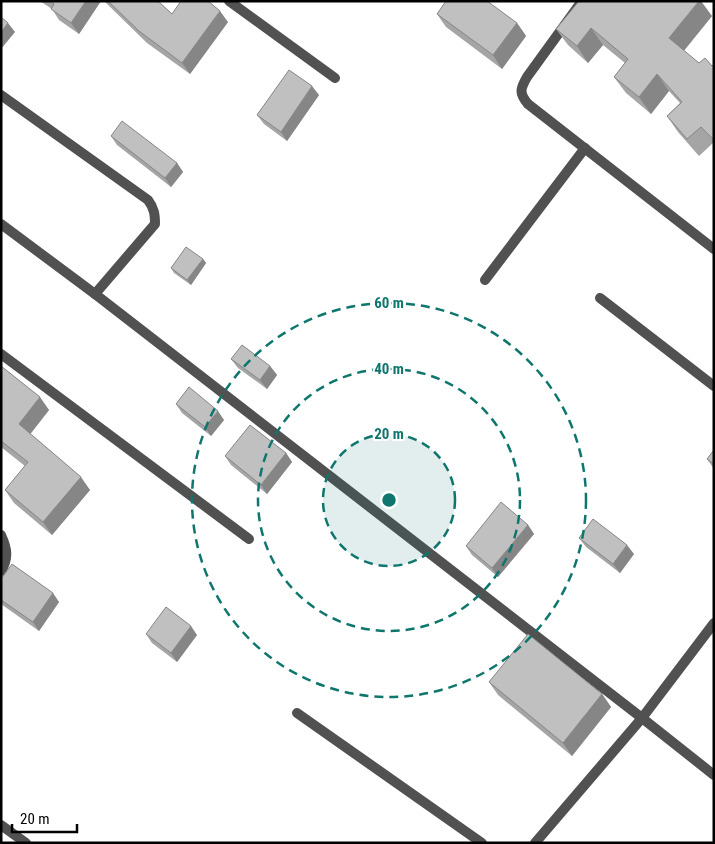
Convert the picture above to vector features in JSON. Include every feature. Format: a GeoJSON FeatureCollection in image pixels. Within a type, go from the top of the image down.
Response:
{"type":"FeatureCollection","features":[{"type":"Feature","properties":{"kind":"street"},"geometry":{"type":"LineString","coordinates":[[229,1],[335,78]]}},
{"type":"Feature","properties":{"kind":"street"},"geometry":{"type":"LineString","coordinates":[[582,1],[527,77],[521,88],[522,97],[528,104],[714,249]]}},
{"type":"Feature","properties":{"kind":"street"},"geometry":{"type":"LineString","coordinates":[[1,94],[148,200],[153,207],[154,224],[95,294]]}},
{"type":"Feature","properties":{"kind":"street"},"geometry":{"type":"LineString","coordinates":[[485,280],[585,148]]}},
{"type":"Feature","properties":{"kind":"street"},"geometry":{"type":"LineString","coordinates":[[1,224],[95,294],[714,775]]}},
{"type":"Feature","properties":{"kind":"street"},"geometry":{"type":"LineString","coordinates":[[600,298],[714,386]]}},
{"type":"Feature","properties":{"kind":"street"},"geometry":{"type":"LineString","coordinates":[[1,354],[249,540]]}},
{"type":"Feature","properties":{"kind":"street"},"geometry":{"type":"LineString","coordinates":[[1,535],[8,548],[5,564],[1,571]]}},
{"type":"Feature","properties":{"kind":"street"},"geometry":{"type":"LineString","coordinates":[[535,843],[642,718],[714,623]]}},
{"type":"Feature","properties":{"kind":"street"},"geometry":{"type":"LineString","coordinates":[[297,713],[482,843]]}},
{"type":"Feature","properties":{"kind":"street"},"geometry":{"type":"LineString","coordinates":[[1,824],[26,843]]}},
{"type":"Feature","properties":{"kind":"building"},"geometry":{"type":"Polygon","coordinates":[[[50,1],[86,1],[71,23],[51,9],[54,4],[50,1]]]}},
{"type":"Feature","properties":{"kind":"building"},"geometry":{"type":"Polygon","coordinates":[[[108,1],[158,1],[172,14],[181,1],[208,1],[220,11],[182,63],[139,31],[108,1]]]}},
{"type":"Feature","properties":{"kind":"building"},"geometry":{"type":"Polygon","coordinates":[[[446,1],[487,1],[517,23],[493,55],[437,14],[446,1]]]}},
{"type":"Feature","properties":{"kind":"building"},"geometry":{"type":"Polygon","coordinates":[[[579,1],[699,1],[669,38],[699,63],[705,58],[712,66],[714,64],[714,140],[701,127],[687,139],[667,116],[682,102],[657,74],[639,97],[614,77],[628,59],[591,28],[577,46],[556,29],[579,1]]]}},
{"type":"Feature","properties":{"kind":"building"},"geometry":{"type":"Polygon","coordinates":[[[1,17],[8,23],[1,32],[1,17]]]}},
{"type":"Feature","properties":{"kind":"building"},"geometry":{"type":"Polygon","coordinates":[[[289,70],[312,86],[281,132],[257,115],[289,70]]]}},
{"type":"Feature","properties":{"kind":"building"},"geometry":{"type":"Polygon","coordinates":[[[122,121],[177,163],[165,178],[111,136],[122,121]]]}},
{"type":"Feature","properties":{"kind":"building"},"geometry":{"type":"Polygon","coordinates":[[[186,247],[203,259],[187,280],[171,268],[186,247]]]}},
{"type":"Feature","properties":{"kind":"building"},"geometry":{"type":"Polygon","coordinates":[[[242,345],[270,366],[260,380],[231,359],[242,345]]]}},
{"type":"Feature","properties":{"kind":"building"},"geometry":{"type":"Polygon","coordinates":[[[1,366],[40,397],[19,424],[81,477],[43,522],[5,490],[28,462],[1,441],[1,366]]]}},
{"type":"Feature","properties":{"kind":"building"},"geometry":{"type":"Polygon","coordinates":[[[189,387],[218,411],[205,427],[176,404],[189,387]]]}},
{"type":"Feature","properties":{"kind":"building"},"geometry":{"type":"Polygon","coordinates":[[[250,425],[286,453],[261,485],[225,456],[250,425]]]}},
{"type":"Feature","properties":{"kind":"building"},"geometry":{"type":"Polygon","coordinates":[[[714,450],[714,464],[707,459],[714,450]]]}},
{"type":"Feature","properties":{"kind":"building"},"geometry":{"type":"Polygon","coordinates":[[[501,502],[528,525],[492,568],[466,546],[501,502]]]}},
{"type":"Feature","properties":{"kind":"building"},"geometry":{"type":"Polygon","coordinates":[[[593,519],[627,545],[613,564],[579,538],[593,519]]]}},
{"type":"Feature","properties":{"kind":"building"},"geometry":{"type":"Polygon","coordinates":[[[12,564],[53,593],[33,622],[1,600],[1,579],[12,564]]]}},
{"type":"Feature","properties":{"kind":"building"},"geometry":{"type":"Polygon","coordinates":[[[166,607],[191,626],[171,653],[146,634],[166,607]]]}},
{"type":"Feature","properties":{"kind":"building"},"geometry":{"type":"Polygon","coordinates":[[[528,634],[602,694],[563,743],[489,682],[528,634]]]}}]}
